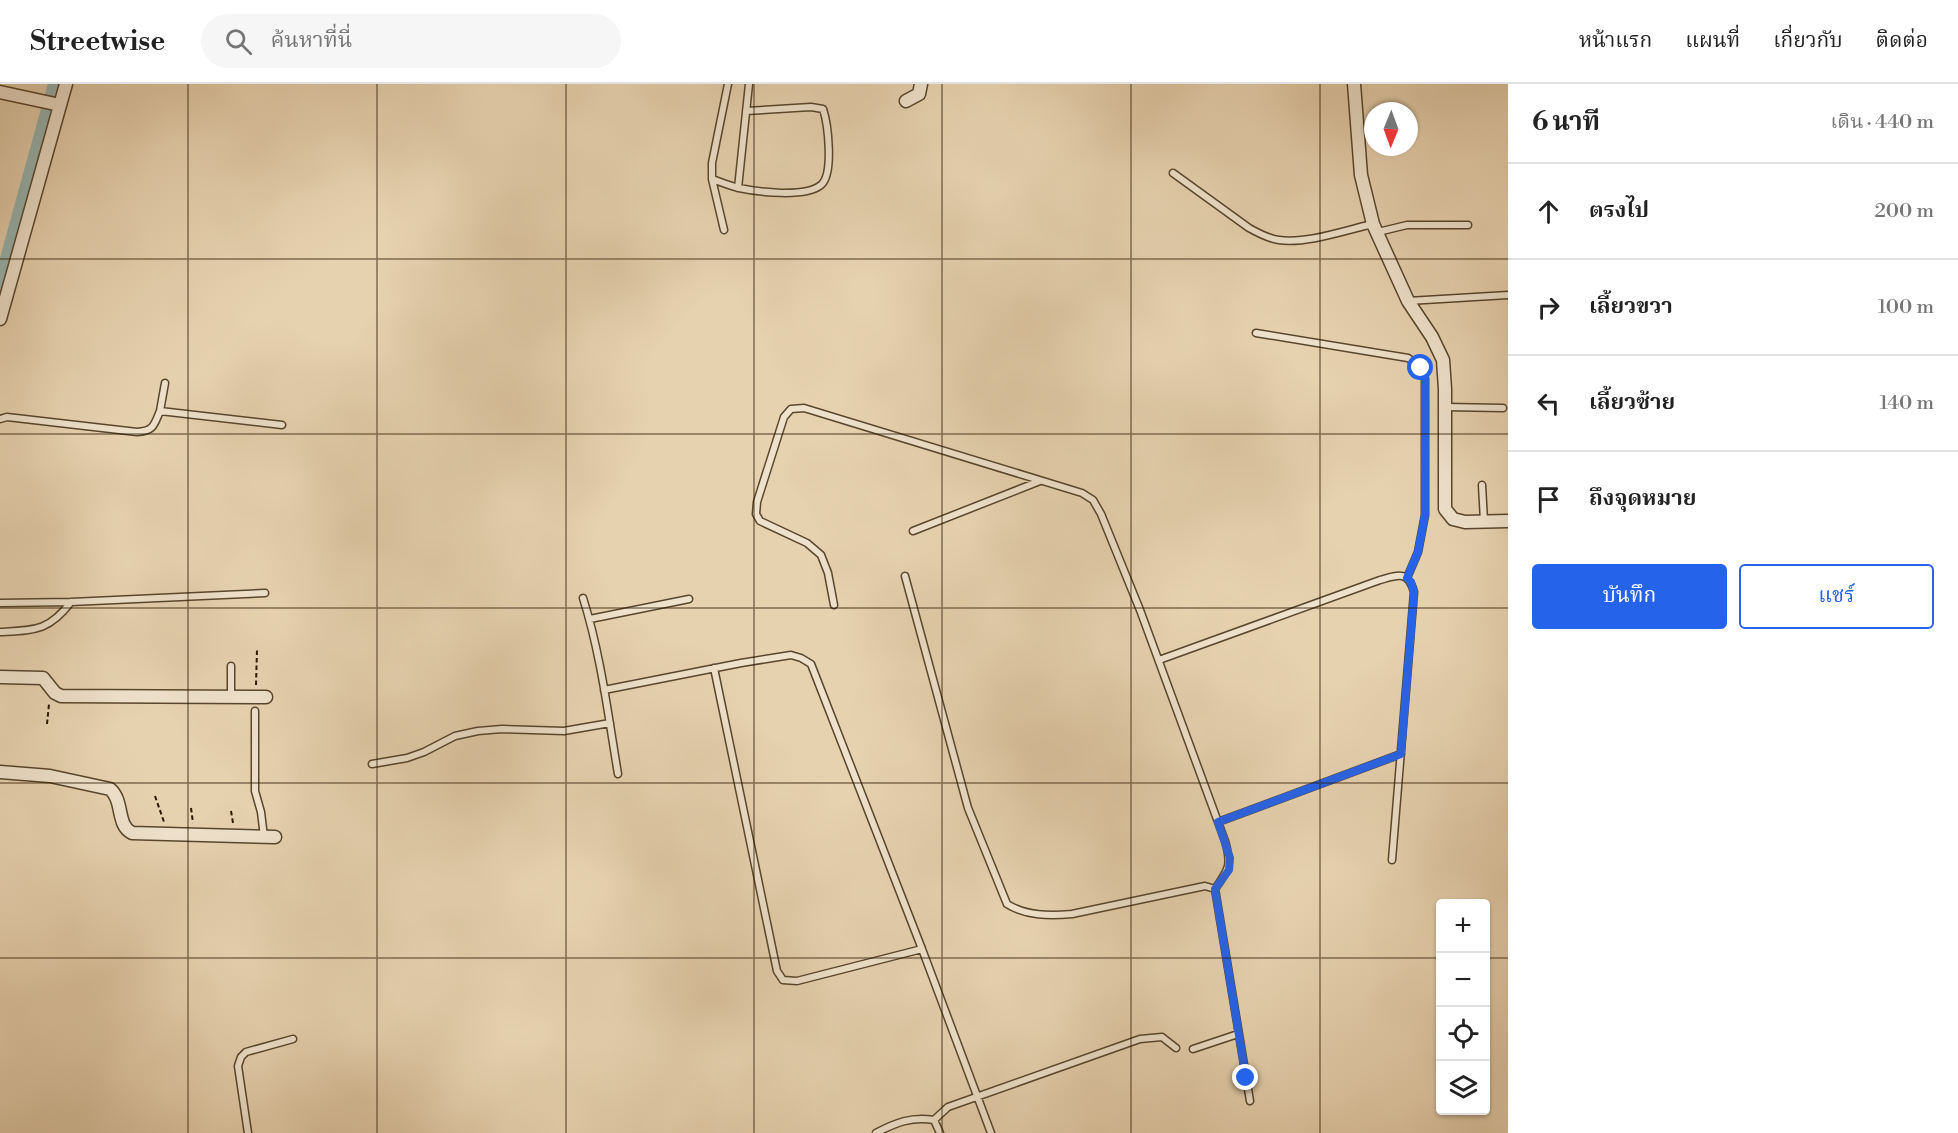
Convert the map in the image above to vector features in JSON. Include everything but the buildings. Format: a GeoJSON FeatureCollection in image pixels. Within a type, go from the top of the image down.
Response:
{"type":"FeatureCollection","features":[{"type":"Feature","properties":{"kind":"street"},"geometry":{"type":"LineString","coordinates":[[0,320],[56,105],[66,84]]}},
{"type":"Feature","properties":{"kind":"street"},"geometry":{"type":"LineString","coordinates":[[906,101],[919,94],[921,84]]}},
{"type":"Feature","properties":{"kind":"street"},"geometry":{"type":"LineString","coordinates":[[1354,84],[1361,175],[1375,228],[1408,301],[1432,337],[1443,360],[1444,509],[1453,519],[1465,522],[1508,521]]}},
{"type":"Feature","properties":{"kind":"street"},"geometry":{"type":"LineString","coordinates":[[0,92],[56,105]]}},
{"type":"Feature","properties":{"kind":"street"},"geometry":{"type":"LineString","coordinates":[[0,677],[39,677],[45,679],[55,693],[61,696],[261,697]]}},
{"type":"Feature","properties":{"kind":"street"},"geometry":{"type":"LineString","coordinates":[[0,772],[50,776],[110,789],[116,794],[126,830],[140,834],[269,837]]}},
{"type":"Feature","properties":{"kind":"lane"},"geometry":{"type":"LineString","coordinates":[[724,230],[712,179],[714,146],[728,84]]}},
{"type":"Feature","properties":{"kind":"lane"},"geometry":{"type":"LineString","coordinates":[[738,188],[749,84]]}},
{"type":"Feature","properties":{"kind":"lane"},"geometry":{"type":"LineString","coordinates":[[712,179],[738,188],[796,192],[822,184],[828,172],[826,119],[823,109],[811,107],[746,111]]}},
{"type":"Feature","properties":{"kind":"lane"},"geometry":{"type":"LineString","coordinates":[[1173,173],[1249,228],[1278,240],[1311,238],[1407,225],[1468,225]]}},
{"type":"Feature","properties":{"kind":"lane"},"geometry":{"type":"LineString","coordinates":[[1408,301],[1508,295]]}},
{"type":"Feature","properties":{"kind":"lane"},"geometry":{"type":"LineString","coordinates":[[1256,333],[1408,358],[1421,368],[1425,379],[1425,515],[1418,552],[1407,578]]}},
{"type":"Feature","properties":{"kind":"lane"},"geometry":{"type":"LineString","coordinates":[[0,419],[7,417],[137,432],[148,431],[154,425],[160,411],[165,383]]}},
{"type":"Feature","properties":{"kind":"lane"},"geometry":{"type":"LineString","coordinates":[[1445,407],[1503,408]]}},
{"type":"Feature","properties":{"kind":"lane"},"geometry":{"type":"LineString","coordinates":[[834,605],[828,573],[821,555],[807,543],[760,521],[756,514],[784,417],[791,410],[804,408],[1082,494],[1093,500],[1132,588],[1230,858],[1229,870],[1215,889],[1250,1101]]}},
{"type":"Feature","properties":{"kind":"lane"},"geometry":{"type":"LineString","coordinates":[[160,411],[282,425]]}},
{"type":"Feature","properties":{"kind":"lane"},"geometry":{"type":"LineString","coordinates":[[0,412],[7,417]]}},
{"type":"Feature","properties":{"kind":"lane"},"geometry":{"type":"LineString","coordinates":[[913,531],[1040,481]]}},
{"type":"Feature","properties":{"kind":"lane"},"geometry":{"type":"LineString","coordinates":[[1482,485],[1484,522]]}},
{"type":"Feature","properties":{"kind":"lane"},"geometry":{"type":"LineString","coordinates":[[1159,660],[1380,580],[1400,575],[1407,578],[1414,592],[1392,860]]}},
{"type":"Feature","properties":{"kind":"lane"},"geometry":{"type":"LineString","coordinates":[[905,576],[968,808],[1006,904],[1017,911],[1054,916],[1205,886],[1215,889]]}},
{"type":"Feature","properties":{"kind":"lane"},"geometry":{"type":"LineString","coordinates":[[0,603],[265,593]]}},
{"type":"Feature","properties":{"kind":"lane"},"geometry":{"type":"LineString","coordinates":[[583,598],[590,619],[618,774]]}},
{"type":"Feature","properties":{"kind":"lane"},"geometry":{"type":"LineString","coordinates":[[590,619],[689,599]]}},
{"type":"Feature","properties":{"kind":"lane"},"geometry":{"type":"LineString","coordinates":[[0,632],[36,629],[51,623],[61,616],[71,602]]}},
{"type":"Feature","properties":{"kind":"lane"},"geometry":{"type":"LineString","coordinates":[[604,690],[714,668],[791,656],[801,658],[811,664],[991,1133]]}},
{"type":"Feature","properties":{"kind":"lane"},"geometry":{"type":"LineString","coordinates":[[231,666],[231,697]]}},
{"type":"Feature","properties":{"kind":"lane"},"geometry":{"type":"LineString","coordinates":[[714,668],[777,971],[783,980],[797,981],[922,949]]}},
{"type":"Feature","properties":{"kind":"lane"},"geometry":{"type":"LineString","coordinates":[[255,711],[255,791],[269,837]]}},
{"type":"Feature","properties":{"kind":"lane"},"geometry":{"type":"LineString","coordinates":[[372,764],[407,758],[455,736],[478,731],[502,729],[564,731],[609,723]]}},
{"type":"Feature","properties":{"kind":"lane"},"geometry":{"type":"LineString","coordinates":[[1218,822],[1401,754]]}},
{"type":"Feature","properties":{"kind":"lane"},"geometry":{"type":"LineString","coordinates":[[1193,1049],[1238,1034]]}},
{"type":"Feature","properties":{"kind":"lane"},"geometry":{"type":"LineString","coordinates":[[934,1120],[948,1107],[1140,1039],[1162,1038],[1176,1048]]}},
{"type":"Feature","properties":{"kind":"lane"},"geometry":{"type":"LineString","coordinates":[[248,1133],[238,1066],[241,1057],[246,1052],[293,1039]]}},
{"type":"Feature","properties":{"kind":"lane"},"geometry":{"type":"LineString","coordinates":[[876,1133],[898,1121],[923,1118],[934,1120]]}},
{"type":"Feature","properties":{"kind":"lane"},"geometry":{"type":"LineString","coordinates":[[934,1120],[940,1133]]}},
{"type":"Feature","properties":{"kind":"path"},"geometry":{"type":"LineString","coordinates":[[257,649],[261,697]]}},
{"type":"Feature","properties":{"kind":"path"},"geometry":{"type":"LineString","coordinates":[[47,724],[50,687]]}},
{"type":"Feature","properties":{"kind":"path"},"geometry":{"type":"LineString","coordinates":[[155,796],[168,835]]}},
{"type":"Feature","properties":{"kind":"waterway"},"geometry":{"type":"LineString","coordinates":[[0,284],[55,84]]}},
{"type":"Feature","properties":{"kind":"route"},"geometry":{"type":"LineString","coordinates":[[1246,1078],[1215,889],[1229,870],[1230,858],[1218,822],[1401,754],[1414,592],[1407,578],[1418,552],[1425,515],[1425,379],[1421,368]]}}]}
